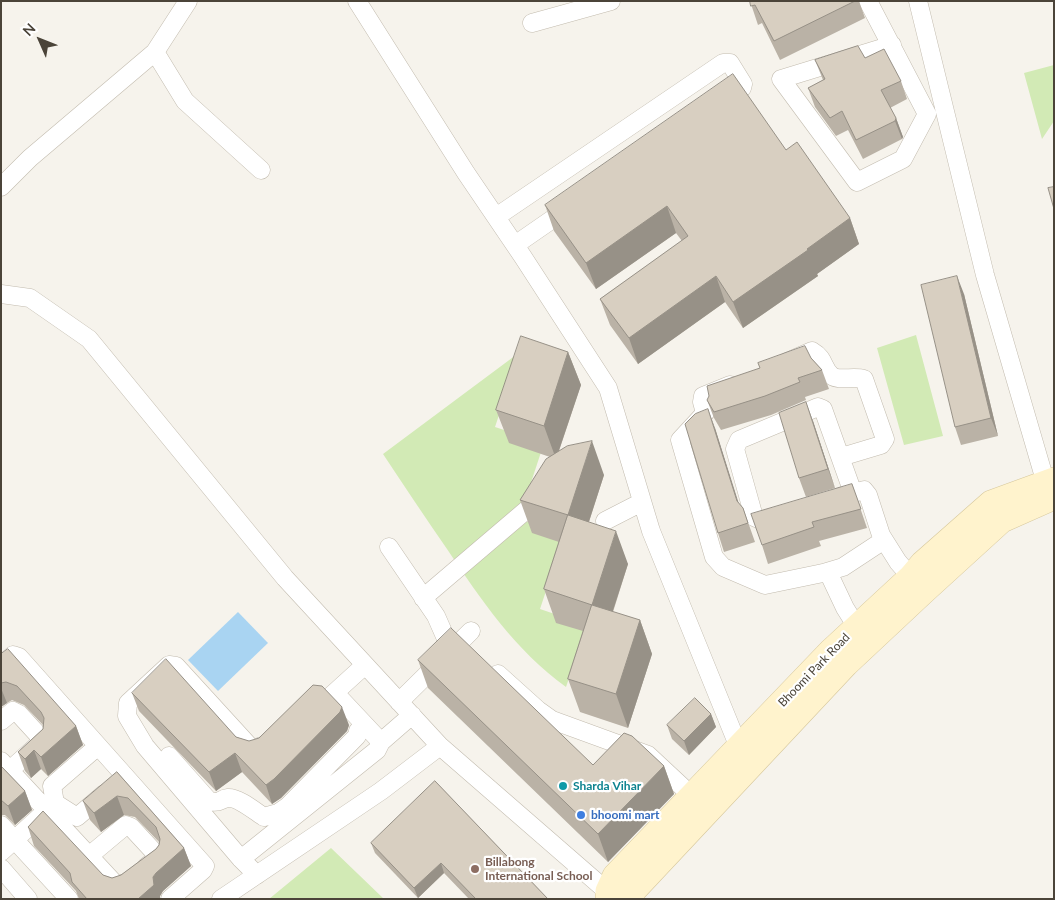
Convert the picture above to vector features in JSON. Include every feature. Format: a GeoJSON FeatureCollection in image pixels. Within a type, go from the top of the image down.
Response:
{"type":"FeatureCollection","features":[{"type":"Feature","properties":{"kind":"main road","name":"Bhoomi Park Road"},"geometry":{"type":"LineString","coordinates":[[743,758],[692,796],[615,876],[616,897],[634,890],[743,758],[862,635],[918,584],[923,563],[991,504],[1051,490]]}},
{"type":"Feature","properties":{"kind":"street"},"geometry":{"type":"LineString","coordinates":[[1,187],[30,158],[155,52],[188,1]]}},
{"type":"Feature","properties":{"kind":"street"},"geometry":{"type":"LineString","coordinates":[[357,1],[466,173],[501,214],[520,242],[608,388],[650,531],[743,758]]}},
{"type":"Feature","properties":{"kind":"street"},"geometry":{"type":"LineString","coordinates":[[532,23],[611,1]]}},
{"type":"Feature","properties":{"kind":"street"},"geometry":{"type":"LineString","coordinates":[[868,1],[892,45],[927,114],[903,159],[857,182],[781,80],[892,45]]}},
{"type":"Feature","properties":{"kind":"street"},"geometry":{"type":"LineString","coordinates":[[918,1],[986,275],[1051,490]]}},
{"type":"Feature","properties":{"kind":"street"},"geometry":{"type":"LineString","coordinates":[[155,52],[185,101],[261,170]]}},
{"type":"Feature","properties":{"kind":"street"},"geometry":{"type":"LineString","coordinates":[[501,214],[723,63],[730,63],[744,84],[742,88],[710,111]]}},
{"type":"Feature","properties":{"kind":"street"},"geometry":{"type":"LineString","coordinates":[[911,82],[937,77]]}},
{"type":"Feature","properties":{"kind":"street"},"geometry":{"type":"LineString","coordinates":[[520,242],[581,200]]}},
{"type":"Feature","properties":{"kind":"street"},"geometry":{"type":"LineString","coordinates":[[1,294],[30,298],[89,339],[285,578],[440,746],[616,897]]}},
{"type":"Feature","properties":{"kind":"street"},"geometry":{"type":"LineString","coordinates":[[775,366],[812,351],[820,355],[830,375],[837,378],[857,376],[864,379],[885,439],[882,445],[841,457]]}},
{"type":"Feature","properties":{"kind":"street"},"geometry":{"type":"LineString","coordinates":[[748,378],[703,396],[702,402],[705,413],[680,440],[714,557],[723,567],[765,585],[843,567],[884,540]]}},
{"type":"Feature","properties":{"kind":"street"},"geometry":{"type":"LineString","coordinates":[[790,513],[762,521],[754,517],[735,449],[739,440],[818,407],[823,409],[853,493]]}},
{"type":"Feature","properties":{"kind":"street"},"geometry":{"type":"LineString","coordinates":[[423,598],[531,506],[539,492],[556,482]]}},
{"type":"Feature","properties":{"kind":"street"},"geometry":{"type":"LineString","coordinates":[[817,504],[864,490],[868,495],[884,540],[898,562],[918,584]]}},
{"type":"Feature","properties":{"kind":"street"},"geometry":{"type":"LineString","coordinates":[[605,521],[642,502]]}},
{"type":"Feature","properties":{"kind":"street"},"geometry":{"type":"LineString","coordinates":[[389,547],[436,616],[475,653]]}},
{"type":"Feature","properties":{"kind":"street"},"geometry":{"type":"LineString","coordinates":[[828,572],[862,635]]}},
{"type":"Feature","properties":{"kind":"street"},"geometry":{"type":"LineString","coordinates":[[399,702],[461,640]]}},
{"type":"Feature","properties":{"kind":"street"},"geometry":{"type":"LineString","coordinates":[[1,666],[13,655],[19,657],[205,866],[203,870],[170,899]]}},
{"type":"Feature","properties":{"kind":"street"},"geometry":{"type":"LineString","coordinates":[[257,874],[241,859],[145,746],[127,716],[128,703],[169,665],[176,666],[251,748],[258,749],[271,736]]}},
{"type":"Feature","properties":{"kind":"street"},"geometry":{"type":"LineString","coordinates":[[365,665],[327,694],[381,742]]}},
{"type":"Feature","properties":{"kind":"street"},"geometry":{"type":"LineString","coordinates":[[489,666],[538,710],[552,720],[648,755],[692,796]]}},
{"type":"Feature","properties":{"kind":"street"},"geometry":{"type":"LineString","coordinates":[[1,721],[13,711],[19,714],[40,737],[40,743],[5,765],[52,807],[89,856]]}},
{"type":"Feature","properties":{"kind":"street"},"geometry":{"type":"LineString","coordinates":[[241,859],[377,750],[381,742],[412,715]]}},
{"type":"Feature","properties":{"kind":"street"},"geometry":{"type":"LineString","coordinates":[[152,737],[209,800],[217,803],[230,798],[239,801],[264,818],[278,813],[288,806],[357,736],[358,731]]}},
{"type":"Feature","properties":{"kind":"street"},"geometry":{"type":"LineString","coordinates":[[1,852],[52,807],[52,786],[98,746]]}},
{"type":"Feature","properties":{"kind":"street"},"geometry":{"type":"LineString","coordinates":[[221,899],[381,791],[440,746]]}},
{"type":"Feature","properties":{"kind":"street"},"geometry":{"type":"LineString","coordinates":[[52,807],[77,817],[125,775]]}},
{"type":"Feature","properties":{"kind":"street"},"geometry":{"type":"LineString","coordinates":[[1,824],[69,899]]}},
{"type":"Feature","properties":{"kind":"street"},"geometry":{"type":"LineString","coordinates":[[1,868],[28,899]]}},
{"type":"Feature","properties":{"kind":"green space"},"geometry":{"type":"Polygon","coordinates":[[[1054,65],[1054,121],[1042,139],[1024,73],[1054,65]]]}},
{"type":"Feature","properties":{"kind":"green space"},"geometry":{"type":"Polygon","coordinates":[[[916,335],[943,436],[904,445],[877,348],[916,335]]]}},
{"type":"Feature","properties":{"kind":"green space"},"geometry":{"type":"Polygon","coordinates":[[[520,352],[495,427],[544,443],[519,519],[565,534],[540,609],[587,625],[566,687],[548,673],[515,641],[486,606],[383,454],[520,352]]]}},
{"type":"Feature","properties":{"kind":"green space"},"geometry":{"type":"Polygon","coordinates":[[[331,848],[384,899],[269,899],[331,848]]]}},
{"type":"Feature","properties":{"kind":"water"},"geometry":{"type":"Polygon","coordinates":[[[238,612],[268,643],[218,691],[188,660],[238,612]]]}},
{"type":"Feature","properties":{"kind":"building"},"geometry":{"type":"Polygon","coordinates":[[[750,1],[855,1],[774,41],[755,5],[751,6],[750,1]]]}},
{"type":"Feature","properties":{"kind":"building"},"geometry":{"type":"Polygon","coordinates":[[[858,46],[865,58],[884,49],[901,81],[881,90],[896,118],[895,121],[856,140],[842,111],[830,118],[808,88],[825,79],[815,60],[858,46]]]}},
{"type":"Feature","properties":{"kind":"building"},"geometry":{"type":"Polygon","coordinates":[[[733,74],[786,150],[797,142],[850,218],[733,302],[716,276],[629,338],[600,299],[688,236],[667,206],[586,263],[545,205],[733,74]]]}},
{"type":"Feature","properties":{"kind":"building"},"geometry":{"type":"Polygon","coordinates":[[[1054,187],[1054,209],[1048,188],[1054,187]]]}},
{"type":"Feature","properties":{"kind":"building"},"geometry":{"type":"Polygon","coordinates":[[[957,276],[991,418],[955,427],[921,285],[957,276]]]}},
{"type":"Feature","properties":{"kind":"building"},"geometry":{"type":"Polygon","coordinates":[[[521,336],[568,352],[544,426],[496,410],[521,336]]]}},
{"type":"Feature","properties":{"kind":"building"},"geometry":{"type":"Polygon","coordinates":[[[805,346],[811,358],[822,370],[798,378],[800,382],[765,396],[714,412],[707,400],[709,396],[707,386],[760,368],[758,363],[805,346]]]}},
{"type":"Feature","properties":{"kind":"building"},"geometry":{"type":"Polygon","coordinates":[[[806,402],[828,469],[799,478],[779,413],[806,402]]]}},
{"type":"Feature","properties":{"kind":"building"},"geometry":{"type":"Polygon","coordinates":[[[708,409],[737,501],[743,508],[748,523],[718,533],[685,424],[695,414],[708,409]]]}},
{"type":"Feature","properties":{"kind":"building"},"geometry":{"type":"Polygon","coordinates":[[[592,441],[568,515],[520,500],[546,459],[567,446],[592,441]]]}},
{"type":"Feature","properties":{"kind":"building"},"geometry":{"type":"Polygon","coordinates":[[[852,484],[861,509],[812,522],[814,527],[762,545],[751,514],[852,484]]]}},
{"type":"Feature","properties":{"kind":"building"},"geometry":{"type":"Polygon","coordinates":[[[568,515],[616,531],[592,605],[544,589],[568,515]]]}},
{"type":"Feature","properties":{"kind":"building"},"geometry":{"type":"Polygon","coordinates":[[[592,605],[640,620],[616,694],[568,679],[592,605]]]}},
{"type":"Feature","properties":{"kind":"building"},"geometry":{"type":"Polygon","coordinates":[[[451,628],[593,765],[624,733],[632,736],[664,766],[598,834],[418,660],[451,628]]]}},
{"type":"Feature","properties":{"kind":"building"},"geometry":{"type":"Polygon","coordinates":[[[8,649],[76,726],[41,757],[34,750],[25,759],[18,752],[43,729],[44,718],[41,712],[17,686],[6,682],[1,683],[1,654],[8,649]]]}},
{"type":"Feature","properties":{"kind":"building"},"geometry":{"type":"Polygon","coordinates":[[[166,659],[236,737],[249,741],[259,738],[313,685],[322,686],[342,707],[340,712],[266,785],[235,753],[209,772],[132,693],[166,659]]]}},
{"type":"Feature","properties":{"kind":"building"},"geometry":{"type":"Polygon","coordinates":[[[695,698],[711,714],[684,741],[667,725],[695,698]]]}},
{"type":"Feature","properties":{"kind":"building"},"geometry":{"type":"Polygon","coordinates":[[[1,766],[25,791],[8,806],[1,800],[1,766]]]}},
{"type":"Feature","properties":{"kind":"building"},"geometry":{"type":"Polygon","coordinates":[[[117,772],[184,848],[156,873],[153,877],[154,885],[138,899],[87,899],[72,882],[70,873],[28,827],[43,811],[103,875],[112,878],[121,875],[156,849],[160,839],[156,827],[128,798],[117,796],[94,813],[83,801],[117,772]]]}},
{"type":"Feature","properties":{"kind":"building","name":"Billabong International School"},"geometry":{"type":"Polygon","coordinates":[[[435,781],[548,899],[476,899],[441,863],[414,888],[371,843],[435,781]]]}},
{"type":"Feature","properties":{"kind":"place","name":"Sharda Vihar"},"geometry":{"type":"Point","coordinates":[563,786]}},
{"type":"Feature","properties":{"kind":"place","name":"bhoomi mart"},"geometry":{"type":"Point","coordinates":[581,815]}},
{"type":"Feature","properties":{"kind":"place","name":"Billabong International School"},"geometry":{"type":"Point","coordinates":[475,869]}}]}
